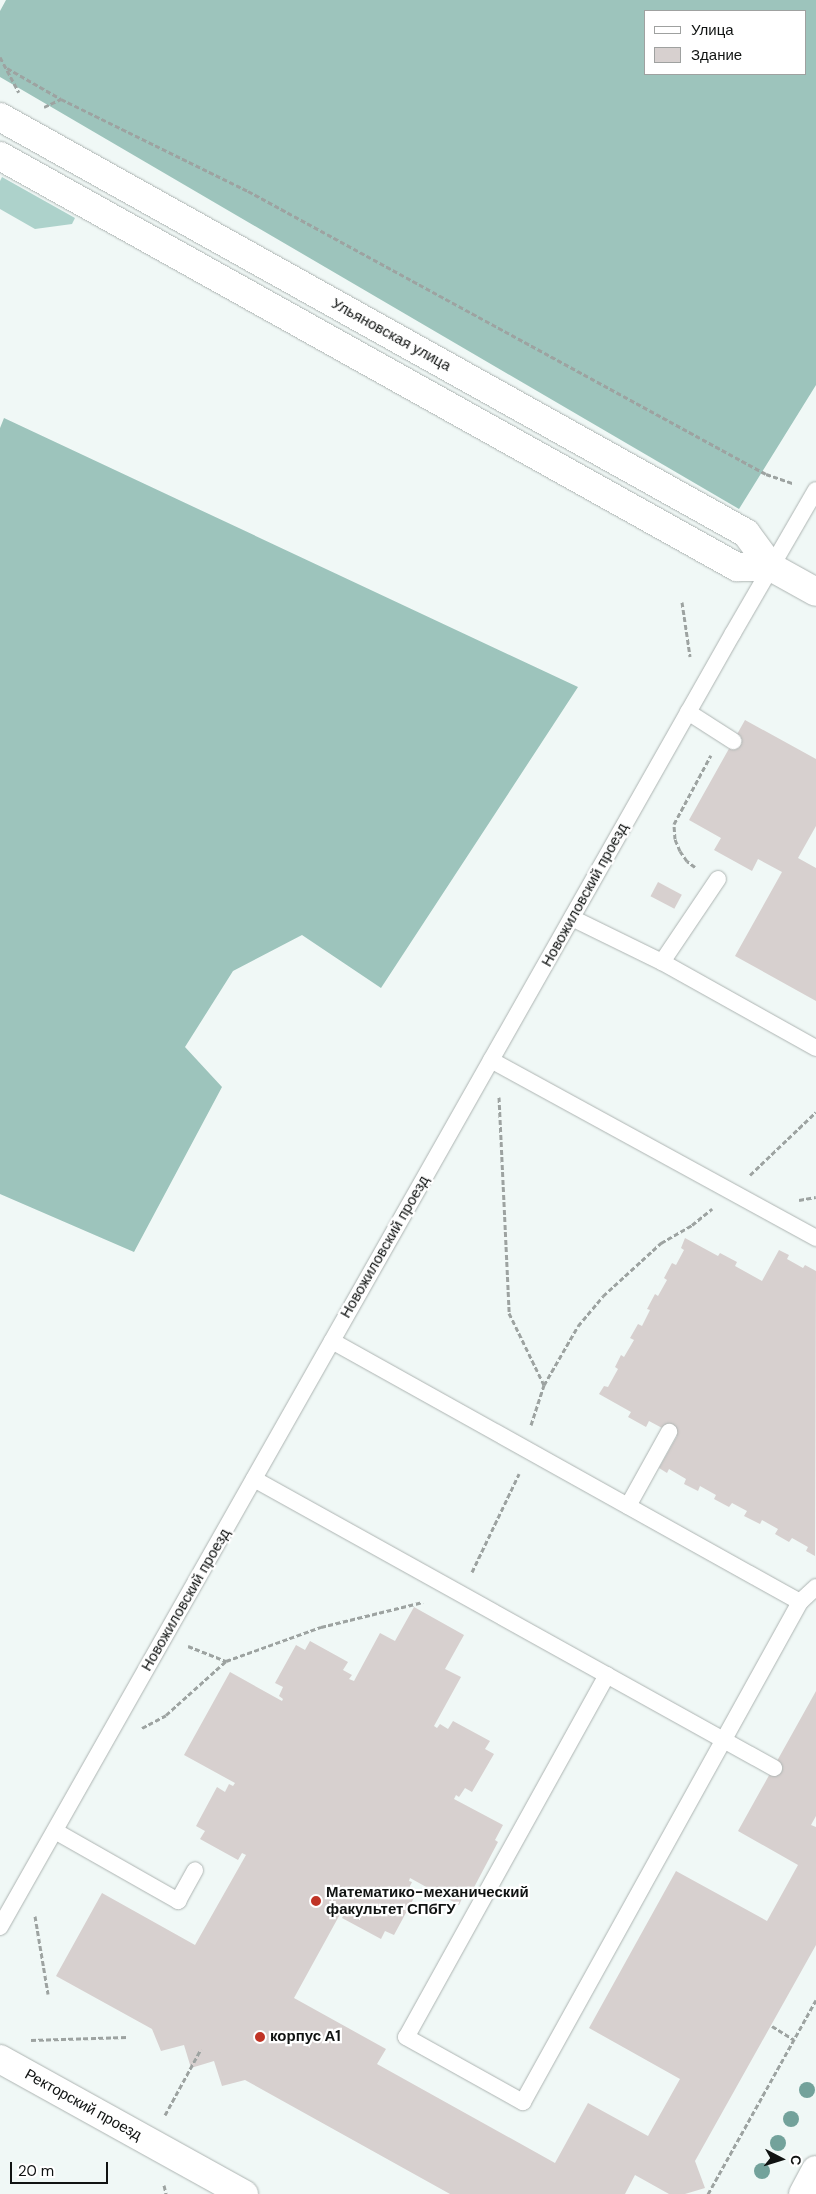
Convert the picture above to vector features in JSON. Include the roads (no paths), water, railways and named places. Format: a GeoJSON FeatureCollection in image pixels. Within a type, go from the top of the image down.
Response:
{"type":"FeatureCollection","features":[{"type":"Feature","properties":{"kind":"street","name":"Ульяновская улица"},"geometry":{"type":"LineString","coordinates":[[0,118],[746,533],[770,567],[816,592]]}},
{"type":"Feature","properties":{"kind":"street","name":"Ульяновская улица"},"geometry":{"type":"LineString","coordinates":[[0,156],[737,567],[770,567]]}},
{"type":"Feature","properties":{"kind":"street","name":"Ректорский проезд"},"geometry":{"type":"LineString","coordinates":[[0,2059],[244,2194]]}},
{"type":"Feature","properties":{"kind":"street"},"geometry":{"type":"LineString","coordinates":[[803,2194],[816,2170]]}},
{"type":"Feature","properties":{"kind":"lane","name":"Новожиловский проезд"},"geometry":{"type":"LineString","coordinates":[[0,1927],[770,567],[816,491]]}},
{"type":"Feature","properties":{"kind":"lane"},"geometry":{"type":"LineString","coordinates":[[688,712],[728,738]]}},
{"type":"Feature","properties":{"kind":"lane"},"geometry":{"type":"LineString","coordinates":[[662,962],[718,880]]}},
{"type":"Feature","properties":{"kind":"lane"},"geometry":{"type":"LineString","coordinates":[[572,918],[662,962],[816,1048]]}},
{"type":"Feature","properties":{"kind":"lane"},"geometry":{"type":"LineString","coordinates":[[491,1060],[816,1238]]}},
{"type":"Feature","properties":{"kind":"lane"},"geometry":{"type":"LineString","coordinates":[[332,1341],[800,1602]]}},
{"type":"Feature","properties":{"kind":"lane"},"geometry":{"type":"LineString","coordinates":[[628,1506],[669,1432]]}},
{"type":"Feature","properties":{"kind":"lane"},"geometry":{"type":"LineString","coordinates":[[254,1478],[774,1768]]}},
{"type":"Feature","properties":{"kind":"lane"},"geometry":{"type":"LineString","coordinates":[[607,1675],[406,2037],[523,2102],[800,1602],[816,1587]]}},
{"type":"Feature","properties":{"kind":"lane"},"geometry":{"type":"LineString","coordinates":[[55,1830],[178,1900],[195,1870]]}},
{"type":"Feature","properties":{"kind":"place","name":"Математико-механический факультет СПбГУ"},"geometry":{"type":"Point","coordinates":[316,1901]}},
{"type":"Feature","properties":{"kind":"place","name":"корпус А1"},"geometry":{"type":"Point","coordinates":[260,2037]}}]}
